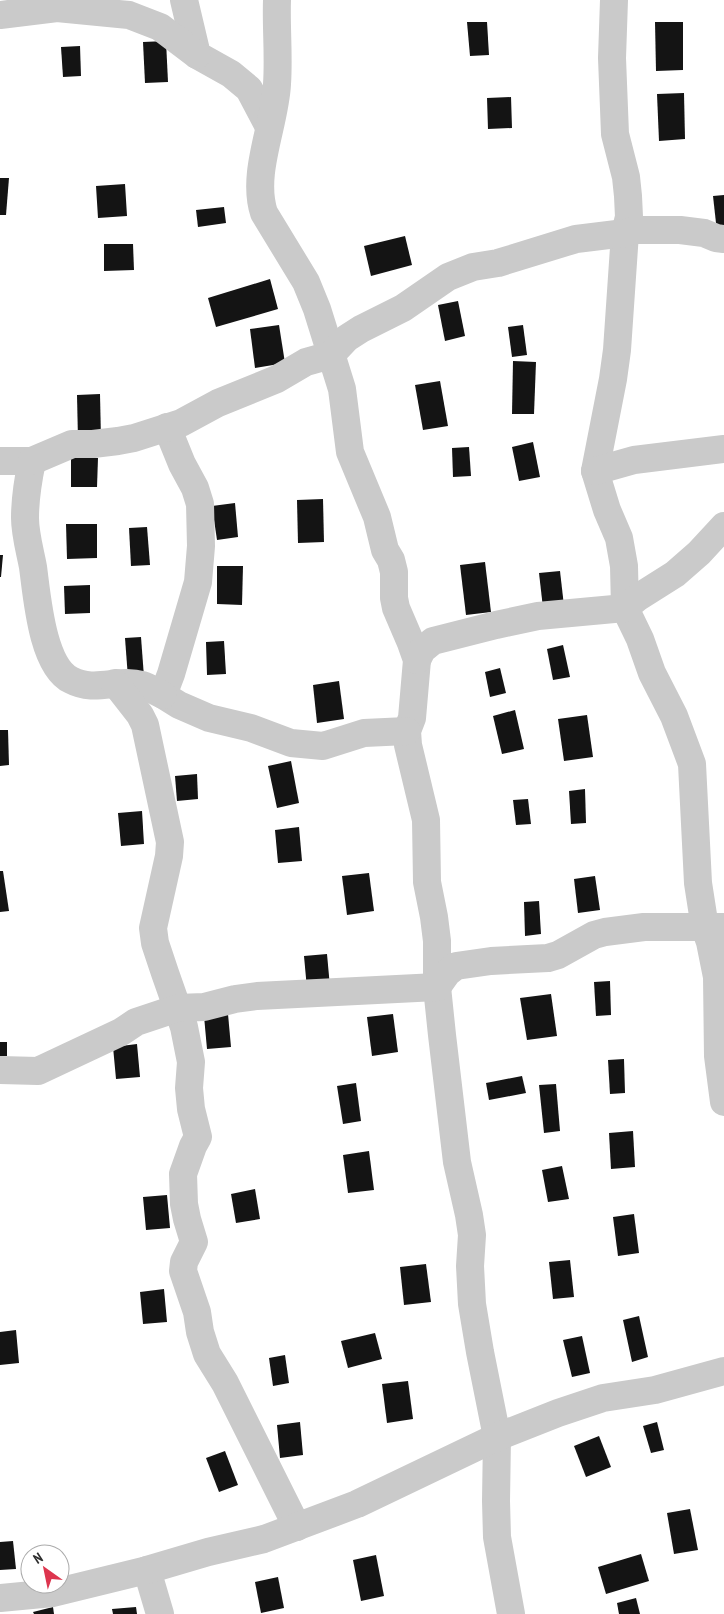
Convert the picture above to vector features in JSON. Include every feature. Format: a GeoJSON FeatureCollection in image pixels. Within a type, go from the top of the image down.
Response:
{"type":"FeatureCollection","features":[{"type":"Feature","properties":{"kind":"street"},"geometry":{"type":"LineString","coordinates":[[184,0],[197,55]]}},
{"type":"Feature","properties":{"kind":"street"},"geometry":{"type":"LineString","coordinates":[[277,0],[278,86],[260,180],[261,202],[264,213],[306,282],[317,309],[342,389],[350,452],[377,517],[385,550],[394,572],[396,608],[416,660],[412,718],[407,731],[408,745],[426,820],[427,882],[437,942],[437,987],[442,1035],[457,1162],[470,1215],[472,1235],[470,1266],[472,1304],[497,1436],[497,1537],[511,1614]]}},
{"type":"Feature","properties":{"kind":"street"},"geometry":{"type":"LineString","coordinates":[[614,0],[612,58],[615,134],[626,177],[629,217],[625,233],[617,350],[595,471],[606,510],[619,538],[624,566],[625,608],[640,639],[652,673],[674,716],[692,764],[698,883],[714,927],[710,942],[717,978],[718,1056],[724,1102]]}},
{"type":"Feature","properties":{"kind":"street"},"geometry":{"type":"LineString","coordinates":[[0,15],[57,8],[129,15],[160,27],[197,55],[231,74],[248,89],[269,127]]}},
{"type":"Feature","properties":{"kind":"street"},"geometry":{"type":"LineString","coordinates":[[0,461],[32,461],[72,444],[93,444],[134,438],[182,423],[218,403],[277,379],[306,362],[331,355],[347,338],[403,308],[448,277],[460,271],[498,263],[576,238],[625,233],[634,230],[704,232],[716,238],[724,239]]}},
{"type":"Feature","properties":{"kind":"street"},"geometry":{"type":"LineString","coordinates":[[163,695],[196,590],[201,546],[200,504],[195,488],[182,464],[167,427]]}},
{"type":"Feature","properties":{"kind":"street"},"geometry":{"type":"LineString","coordinates":[[595,471],[634,460],[724,450]]}},
{"type":"Feature","properties":{"kind":"street"},"geometry":{"type":"LineString","coordinates":[[32,461],[27,487],[25,520],[38,611],[53,660],[69,680],[98,687],[115,683],[140,684],[163,695],[179,706],[209,718],[251,728],[291,742],[323,746],[364,733],[407,731]]}},
{"type":"Feature","properties":{"kind":"street"},"geometry":{"type":"LineString","coordinates":[[416,660],[427,645],[433,641],[496,625],[538,616],[625,608],[637,598],[675,574],[699,553],[724,526]]}},
{"type":"Feature","properties":{"kind":"street"},"geometry":{"type":"LineString","coordinates":[[115,683],[145,724],[170,842],[169,856],[153,928],[158,950],[184,1027],[191,1062],[189,1088],[191,1109],[198,1137],[183,1174],[186,1219],[194,1242],[184,1262],[183,1270],[207,1354],[225,1383],[297,1527]]}},
{"type":"Feature","properties":{"kind":"street"},"geometry":{"type":"LineString","coordinates":[[437,987],[447,973],[456,966],[491,961],[548,958],[558,955],[594,935],[605,932],[644,927],[714,927]]}},
{"type":"Feature","properties":{"kind":"street"},"geometry":{"type":"LineString","coordinates":[[0,1070],[38,1070],[121,1032],[136,1022],[178,1008],[204,1007],[235,998],[257,996],[437,987]]}},
{"type":"Feature","properties":{"kind":"street"},"geometry":{"type":"LineString","coordinates":[[0,1598],[53,1593],[264,1539],[357,1504],[497,1436],[558,1413],[603,1398],[655,1390],[724,1371]]}},
{"type":"Feature","properties":{"kind":"street"},"geometry":{"type":"LineString","coordinates":[[147,1570],[160,1614]]}},
{"type":"Feature","properties":{"kind":"building"},"geometry":{"type":"Polygon","coordinates":[[[467,22],[487,22],[489,55],[470,56],[467,22]]]}},
{"type":"Feature","properties":{"kind":"building"},"geometry":{"type":"Polygon","coordinates":[[[655,22],[683,22],[683,70],[656,71],[655,22]]]}},
{"type":"Feature","properties":{"kind":"building"},"geometry":{"type":"Polygon","coordinates":[[[166,41],[168,82],[145,83],[143,42],[166,41]]]}},
{"type":"Feature","properties":{"kind":"building"},"geometry":{"type":"Polygon","coordinates":[[[80,46],[81,76],[63,77],[61,47],[80,46]]]}},
{"type":"Feature","properties":{"kind":"building"},"geometry":{"type":"Polygon","coordinates":[[[684,93],[685,139],[659,141],[657,94],[684,93]]]}},
{"type":"Feature","properties":{"kind":"building"},"geometry":{"type":"Polygon","coordinates":[[[511,97],[512,128],[488,129],[487,98],[511,97]]]}},
{"type":"Feature","properties":{"kind":"building"},"geometry":{"type":"Polygon","coordinates":[[[0,178],[9,178],[6,215],[0,215],[0,178]]]}},
{"type":"Feature","properties":{"kind":"building"},"geometry":{"type":"Polygon","coordinates":[[[125,184],[127,216],[98,218],[96,186],[125,184]]]}},
{"type":"Feature","properties":{"kind":"building"},"geometry":{"type":"Polygon","coordinates":[[[724,195],[724,232],[717,232],[713,196],[724,195]]]}},
{"type":"Feature","properties":{"kind":"building"},"geometry":{"type":"Polygon","coordinates":[[[224,207],[226,223],[198,227],[196,210],[224,207]]]}},
{"type":"Feature","properties":{"kind":"building"},"geometry":{"type":"Polygon","coordinates":[[[405,236],[412,265],[371,276],[364,246],[405,236]]]}},
{"type":"Feature","properties":{"kind":"building"},"geometry":{"type":"Polygon","coordinates":[[[104,244],[133,244],[134,270],[104,271],[104,244]]]}},
{"type":"Feature","properties":{"kind":"building"},"geometry":{"type":"Polygon","coordinates":[[[270,279],[278,309],[216,327],[208,298],[270,279]]]}},
{"type":"Feature","properties":{"kind":"building"},"geometry":{"type":"Polygon","coordinates":[[[458,301],[465,336],[445,341],[438,305],[458,301]]]}},
{"type":"Feature","properties":{"kind":"building"},"geometry":{"type":"Polygon","coordinates":[[[279,325],[285,363],[255,368],[250,329],[279,325]]]}},
{"type":"Feature","properties":{"kind":"building"},"geometry":{"type":"Polygon","coordinates":[[[523,325],[527,355],[512,357],[508,327],[523,325]]]}},
{"type":"Feature","properties":{"kind":"building"},"geometry":{"type":"Polygon","coordinates":[[[513,361],[536,362],[534,414],[512,414],[513,361]]]}},
{"type":"Feature","properties":{"kind":"building"},"geometry":{"type":"Polygon","coordinates":[[[440,381],[448,426],[423,430],[415,385],[440,381]]]}},
{"type":"Feature","properties":{"kind":"building"},"geometry":{"type":"Polygon","coordinates":[[[100,394],[101,439],[78,440],[77,395],[100,394]]]}},
{"type":"Feature","properties":{"kind":"building"},"geometry":{"type":"Polygon","coordinates":[[[533,442],[540,477],[519,481],[512,447],[533,442]]]}},
{"type":"Feature","properties":{"kind":"building"},"geometry":{"type":"Polygon","coordinates":[[[469,447],[471,476],[453,477],[452,448],[469,447]]]}},
{"type":"Feature","properties":{"kind":"building"},"geometry":{"type":"Polygon","coordinates":[[[71,457],[98,458],[97,487],[71,487],[71,457]]]}},
{"type":"Feature","properties":{"kind":"building"},"geometry":{"type":"Polygon","coordinates":[[[323,499],[324,542],[298,543],[297,500],[323,499]]]}},
{"type":"Feature","properties":{"kind":"building"},"geometry":{"type":"Polygon","coordinates":[[[235,503],[238,537],[217,540],[212,506],[235,503]]]}},
{"type":"Feature","properties":{"kind":"building"},"geometry":{"type":"Polygon","coordinates":[[[66,524],[97,524],[97,558],[67,559],[66,524]]]}},
{"type":"Feature","properties":{"kind":"building"},"geometry":{"type":"Polygon","coordinates":[[[147,527],[150,565],[131,566],[129,528],[147,527]]]}},
{"type":"Feature","properties":{"kind":"building"},"geometry":{"type":"Polygon","coordinates":[[[0,555],[3,555],[1,577],[0,577],[0,555]]]}},
{"type":"Feature","properties":{"kind":"building"},"geometry":{"type":"Polygon","coordinates":[[[485,562],[491,612],[466,615],[460,565],[485,562]]]}},
{"type":"Feature","properties":{"kind":"building"},"geometry":{"type":"Polygon","coordinates":[[[217,566],[243,566],[242,605],[217,604],[217,566]]]}},
{"type":"Feature","properties":{"kind":"building"},"geometry":{"type":"Polygon","coordinates":[[[560,571],[564,606],[543,608],[539,573],[560,571]]]}},
{"type":"Feature","properties":{"kind":"building"},"geometry":{"type":"Polygon","coordinates":[[[90,585],[90,613],[65,614],[64,586],[90,585]]]}},
{"type":"Feature","properties":{"kind":"building"},"geometry":{"type":"Polygon","coordinates":[[[141,637],[144,677],[128,678],[125,638],[141,637]]]}},
{"type":"Feature","properties":{"kind":"building"},"geometry":{"type":"Polygon","coordinates":[[[224,641],[226,674],[207,675],[206,642],[224,641]]]}},
{"type":"Feature","properties":{"kind":"building"},"geometry":{"type":"Polygon","coordinates":[[[563,645],[570,677],[553,680],[547,649],[563,645]]]}},
{"type":"Feature","properties":{"kind":"building"},"geometry":{"type":"Polygon","coordinates":[[[500,668],[506,693],[490,697],[485,672],[500,668]]]}},
{"type":"Feature","properties":{"kind":"building"},"geometry":{"type":"Polygon","coordinates":[[[339,681],[344,719],[317,723],[313,685],[339,681]]]}},
{"type":"Feature","properties":{"kind":"building"},"geometry":{"type":"Polygon","coordinates":[[[515,710],[524,749],[502,754],[493,716],[515,710]]]}},
{"type":"Feature","properties":{"kind":"building"},"geometry":{"type":"Polygon","coordinates":[[[587,715],[593,757],[564,761],[558,719],[587,715]]]}},
{"type":"Feature","properties":{"kind":"building"},"geometry":{"type":"Polygon","coordinates":[[[0,730],[8,730],[9,765],[0,766],[0,730]]]}},
{"type":"Feature","properties":{"kind":"building"},"geometry":{"type":"Polygon","coordinates":[[[291,761],[299,803],[277,808],[268,766],[291,761]]]}},
{"type":"Feature","properties":{"kind":"building"},"geometry":{"type":"Polygon","coordinates":[[[197,774],[198,799],[177,801],[175,776],[197,774]]]}},
{"type":"Feature","properties":{"kind":"building"},"geometry":{"type":"Polygon","coordinates":[[[585,789],[586,823],[571,824],[569,791],[585,789]]]}},
{"type":"Feature","properties":{"kind":"building"},"geometry":{"type":"Polygon","coordinates":[[[528,799],[531,824],[516,825],[513,800],[528,799]]]}},
{"type":"Feature","properties":{"kind":"building"},"geometry":{"type":"Polygon","coordinates":[[[142,811],[144,844],[121,846],[118,813],[142,811]]]}},
{"type":"Feature","properties":{"kind":"building"},"geometry":{"type":"Polygon","coordinates":[[[299,827],[302,861],[278,863],[275,830],[299,827]]]}},
{"type":"Feature","properties":{"kind":"building"},"geometry":{"type":"Polygon","coordinates":[[[0,871],[3,871],[9,911],[0,912],[0,871]]]}},
{"type":"Feature","properties":{"kind":"building"},"geometry":{"type":"Polygon","coordinates":[[[369,873],[374,911],[347,915],[342,876],[369,873]]]}},
{"type":"Feature","properties":{"kind":"building"},"geometry":{"type":"Polygon","coordinates":[[[595,876],[600,910],[578,913],[574,879],[595,876]]]}},
{"type":"Feature","properties":{"kind":"building"},"geometry":{"type":"Polygon","coordinates":[[[539,901],[541,934],[525,936],[524,902],[539,901]]]}},
{"type":"Feature","properties":{"kind":"building"},"geometry":{"type":"Polygon","coordinates":[[[327,954],[330,987],[307,989],[304,956],[327,954]]]}},
{"type":"Feature","properties":{"kind":"building"},"geometry":{"type":"Polygon","coordinates":[[[610,981],[611,1015],[596,1016],[594,982],[610,981]]]}},
{"type":"Feature","properties":{"kind":"building"},"geometry":{"type":"Polygon","coordinates":[[[551,994],[557,1036],[527,1040],[520,998],[551,994]]]}},
{"type":"Feature","properties":{"kind":"building"},"geometry":{"type":"Polygon","coordinates":[[[228,1014],[231,1047],[207,1049],[204,1016],[228,1014]]]}},
{"type":"Feature","properties":{"kind":"building"},"geometry":{"type":"Polygon","coordinates":[[[393,1014],[398,1052],[372,1056],[367,1017],[393,1014]]]}},
{"type":"Feature","properties":{"kind":"building"},"geometry":{"type":"Polygon","coordinates":[[[0,1042],[7,1042],[7,1056],[0,1056],[0,1042]]]}},
{"type":"Feature","properties":{"kind":"building"},"geometry":{"type":"Polygon","coordinates":[[[137,1044],[140,1077],[116,1079],[113,1047],[137,1044]]]}},
{"type":"Feature","properties":{"kind":"building"},"geometry":{"type":"Polygon","coordinates":[[[624,1059],[625,1093],[610,1094],[608,1060],[624,1059]]]}},
{"type":"Feature","properties":{"kind":"building"},"geometry":{"type":"Polygon","coordinates":[[[522,1076],[526,1093],[489,1100],[486,1083],[522,1076]]]}},
{"type":"Feature","properties":{"kind":"building"},"geometry":{"type":"Polygon","coordinates":[[[356,1083],[361,1121],[343,1124],[337,1086],[356,1083]]]}},
{"type":"Feature","properties":{"kind":"building"},"geometry":{"type":"Polygon","coordinates":[[[556,1084],[560,1131],[544,1133],[539,1085],[556,1084]]]}},
{"type":"Feature","properties":{"kind":"building"},"geometry":{"type":"Polygon","coordinates":[[[633,1131],[635,1167],[611,1169],[609,1133],[633,1131]]]}},
{"type":"Feature","properties":{"kind":"building"},"geometry":{"type":"Polygon","coordinates":[[[369,1151],[374,1190],[348,1193],[343,1155],[369,1151]]]}},
{"type":"Feature","properties":{"kind":"building"},"geometry":{"type":"Polygon","coordinates":[[[562,1166],[569,1199],[548,1202],[542,1170],[562,1166]]]}},
{"type":"Feature","properties":{"kind":"building"},"geometry":{"type":"Polygon","coordinates":[[[255,1189],[260,1219],[236,1223],[231,1194],[255,1189]]]}},
{"type":"Feature","properties":{"kind":"building"},"geometry":{"type":"Polygon","coordinates":[[[167,1195],[170,1228],[146,1230],[143,1197],[167,1195]]]}},
{"type":"Feature","properties":{"kind":"building"},"geometry":{"type":"Polygon","coordinates":[[[634,1214],[639,1253],[618,1256],[613,1217],[634,1214]]]}},
{"type":"Feature","properties":{"kind":"building"},"geometry":{"type":"Polygon","coordinates":[[[570,1260],[574,1297],[553,1299],[549,1262],[570,1260]]]}},
{"type":"Feature","properties":{"kind":"building"},"geometry":{"type":"Polygon","coordinates":[[[426,1264],[431,1302],[404,1305],[400,1267],[426,1264]]]}},
{"type":"Feature","properties":{"kind":"building"},"geometry":{"type":"Polygon","coordinates":[[[164,1289],[167,1322],[143,1324],[140,1292],[164,1289]]]}},
{"type":"Feature","properties":{"kind":"building"},"geometry":{"type":"Polygon","coordinates":[[[639,1316],[648,1357],[632,1362],[623,1320],[639,1316]]]}},
{"type":"Feature","properties":{"kind":"building"},"geometry":{"type":"Polygon","coordinates":[[[16,1330],[19,1363],[0,1365],[0,1332],[16,1330]]]}},
{"type":"Feature","properties":{"kind":"building"},"geometry":{"type":"Polygon","coordinates":[[[375,1333],[382,1359],[348,1368],[341,1341],[375,1333]]]}},
{"type":"Feature","properties":{"kind":"building"},"geometry":{"type":"Polygon","coordinates":[[[582,1336],[590,1373],[572,1377],[563,1340],[582,1336]]]}},
{"type":"Feature","properties":{"kind":"building"},"geometry":{"type":"Polygon","coordinates":[[[285,1355],[289,1383],[273,1386],[269,1358],[285,1355]]]}},
{"type":"Feature","properties":{"kind":"building"},"geometry":{"type":"Polygon","coordinates":[[[408,1381],[413,1419],[387,1423],[382,1384],[408,1381]]]}},
{"type":"Feature","properties":{"kind":"building"},"geometry":{"type":"Polygon","coordinates":[[[300,1422],[303,1455],[280,1458],[277,1425],[300,1422]]]}},
{"type":"Feature","properties":{"kind":"building"},"geometry":{"type":"Polygon","coordinates":[[[657,1422],[664,1450],[651,1453],[643,1426],[657,1422]]]}},
{"type":"Feature","properties":{"kind":"building"},"geometry":{"type":"Polygon","coordinates":[[[599,1436],[611,1467],[586,1477],[574,1446],[599,1436]]]}},
{"type":"Feature","properties":{"kind":"building"},"geometry":{"type":"Polygon","coordinates":[[[225,1451],[238,1485],[219,1492],[206,1458],[225,1451]]]}},
{"type":"Feature","properties":{"kind":"building"},"geometry":{"type":"Polygon","coordinates":[[[690,1509],[698,1550],[674,1554],[667,1513],[690,1509]]]}},
{"type":"Feature","properties":{"kind":"building"},"geometry":{"type":"Polygon","coordinates":[[[13,1541],[16,1569],[0,1570],[0,1542],[13,1541]]]}},
{"type":"Feature","properties":{"kind":"building"},"geometry":{"type":"Polygon","coordinates":[[[641,1554],[649,1581],[606,1594],[598,1567],[641,1554]]]}},
{"type":"Feature","properties":{"kind":"building"},"geometry":{"type":"Polygon","coordinates":[[[376,1555],[384,1596],[361,1601],[353,1560],[376,1555]]]}},
{"type":"Feature","properties":{"kind":"building"},"geometry":{"type":"Polygon","coordinates":[[[278,1577],[284,1608],[261,1613],[255,1582],[278,1577]]]}},
{"type":"Feature","properties":{"kind":"building"},"geometry":{"type":"Polygon","coordinates":[[[636,1598],[640,1614],[619,1614],[617,1603],[636,1598]]]}},
{"type":"Feature","properties":{"kind":"building"},"geometry":{"type":"Polygon","coordinates":[[[53,1607],[54,1614],[34,1614],[33,1612],[53,1607]]]}},
{"type":"Feature","properties":{"kind":"building"},"geometry":{"type":"Polygon","coordinates":[[[136,1607],[137,1614],[113,1614],[112,1609],[136,1607]]]}}]}
